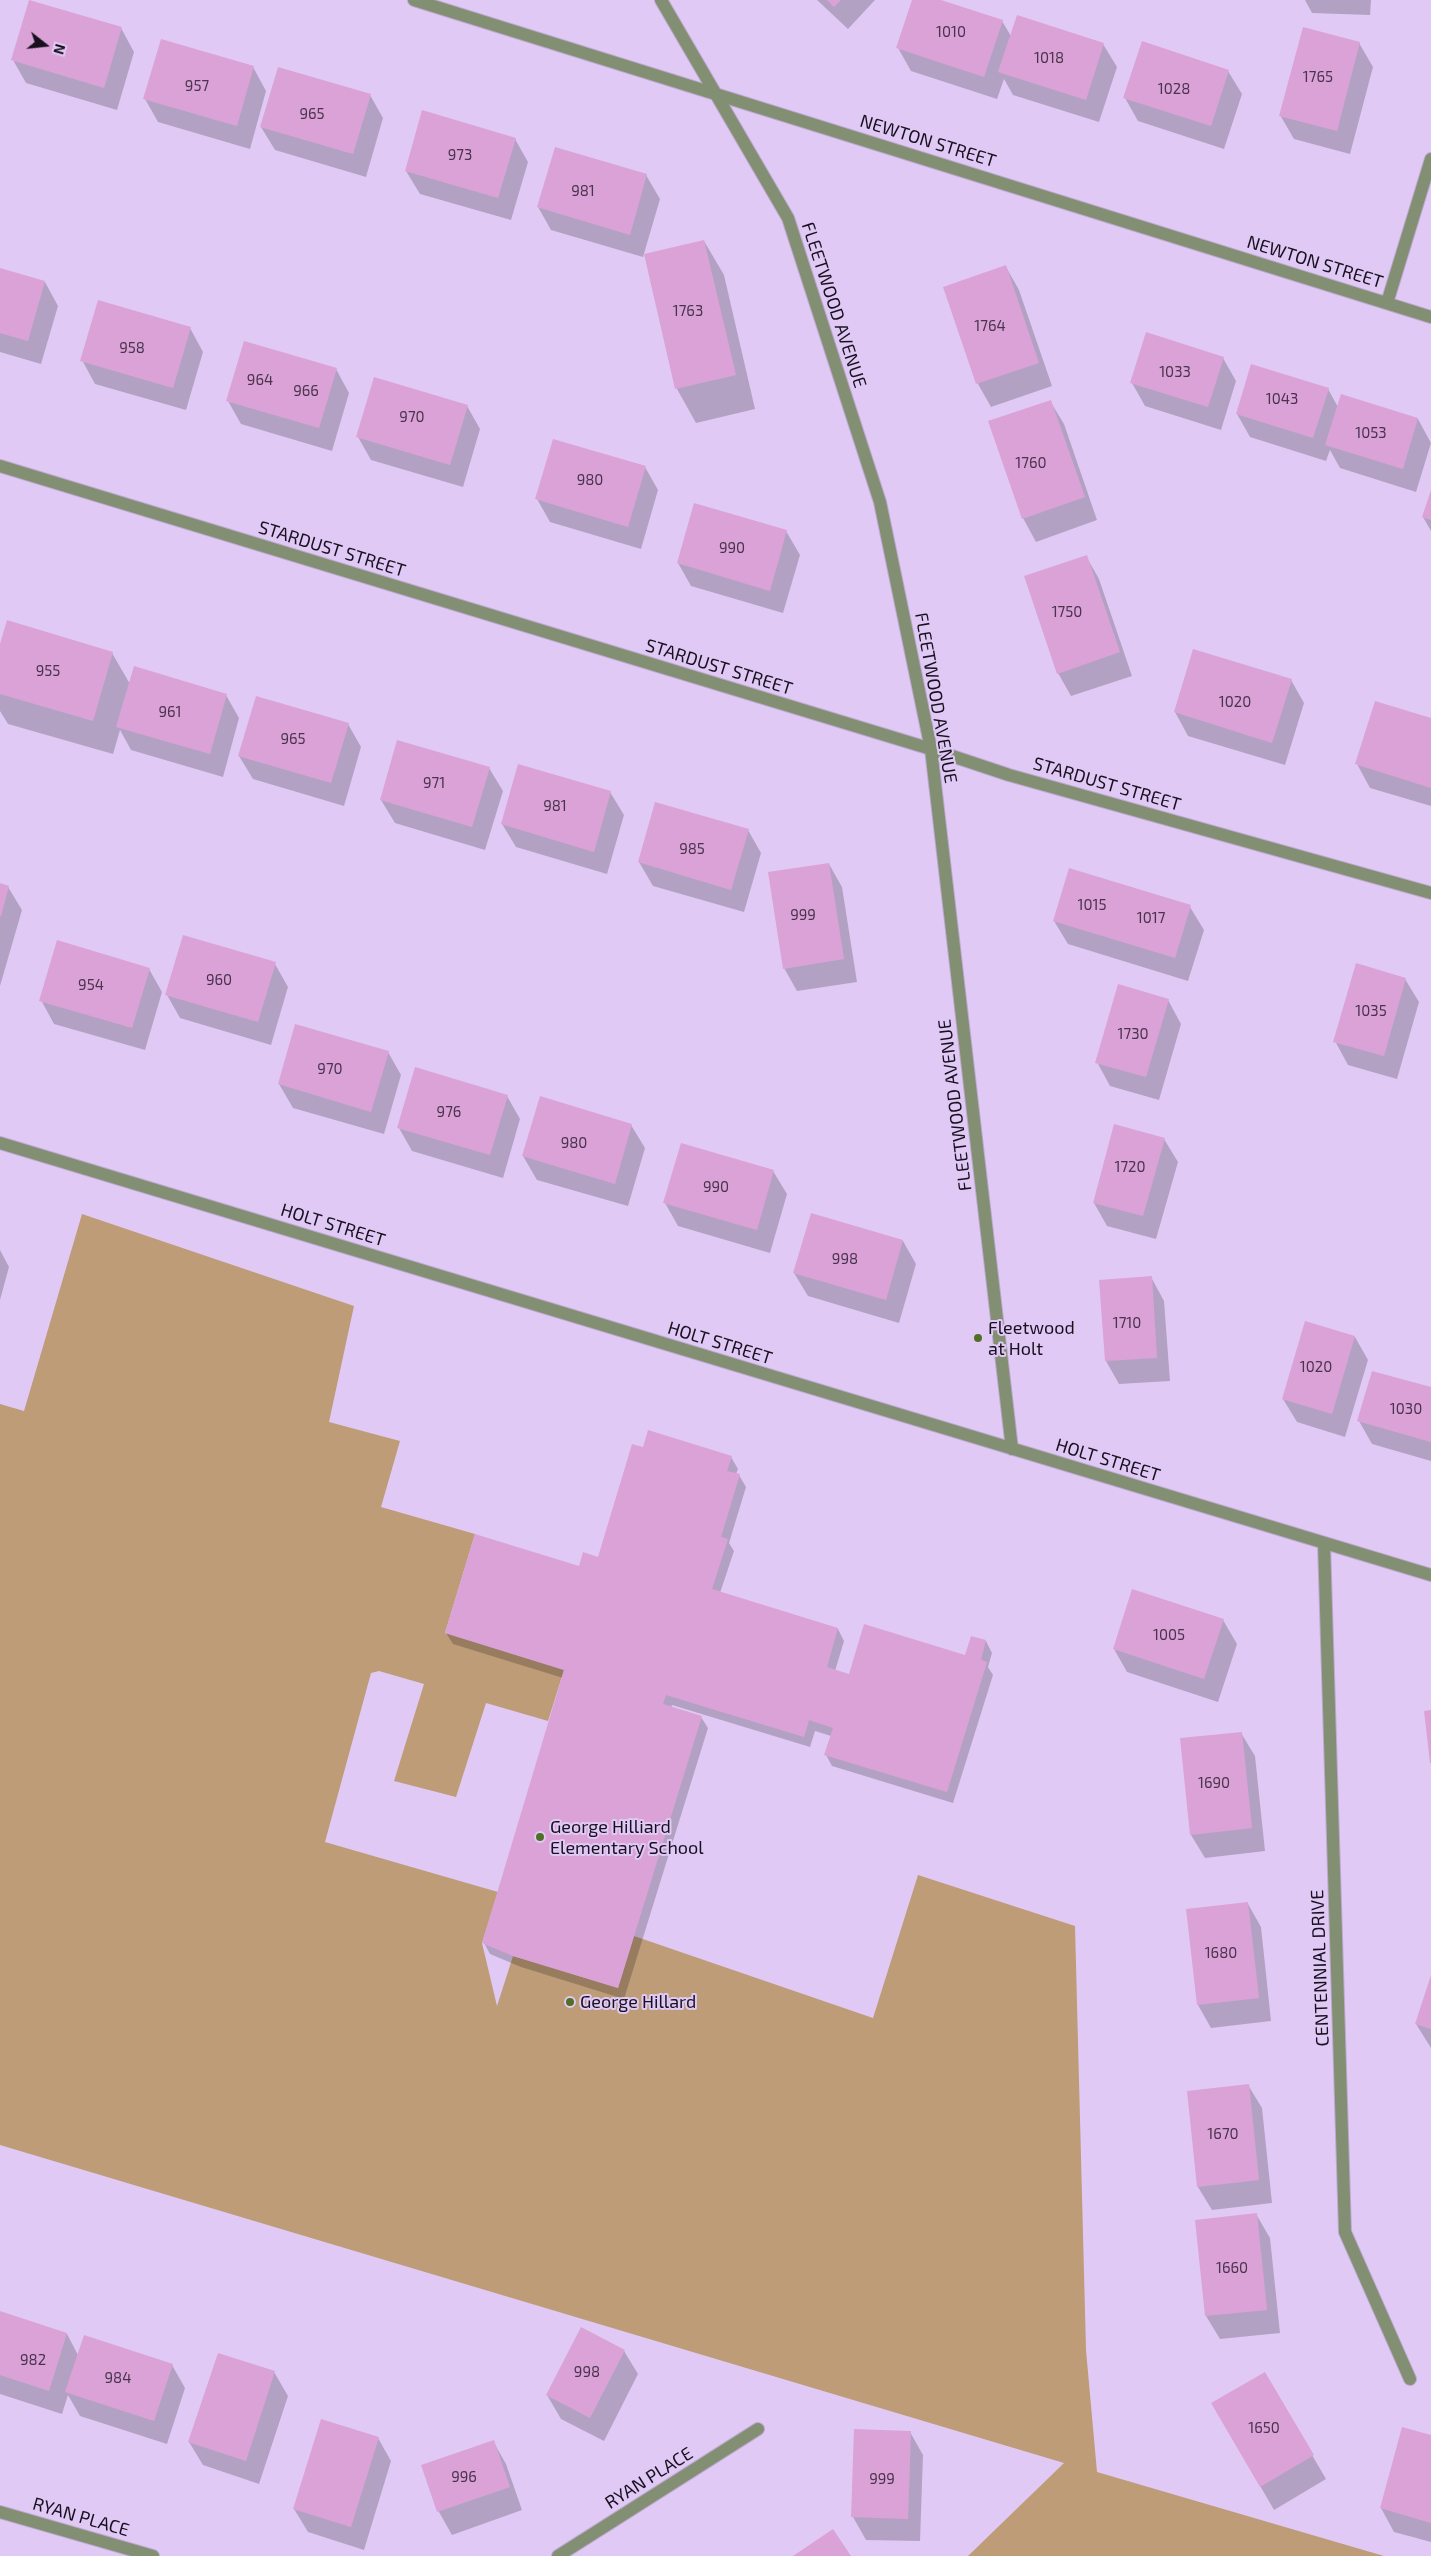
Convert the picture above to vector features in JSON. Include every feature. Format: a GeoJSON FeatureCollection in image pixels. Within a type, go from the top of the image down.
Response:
{"type":"FeatureCollection","features":[{"type":"Feature","properties":{"kind":"street","name":"NEWTON STREET"},"geometry":{"type":"LineString","coordinates":[[414,0],[1431,317]]}},
{"type":"Feature","properties":{"kind":"street","name":"FLEETWOOD AVENUE"},"geometry":{"type":"LineString","coordinates":[[662,0],[788,218],[880,502],[931,749],[1012,1449]]}},
{"type":"Feature","properties":{"kind":"street"},"geometry":{"type":"LineString","coordinates":[[1387,303],[1431,159]]}},
{"type":"Feature","properties":{"kind":"street","name":"STARDUST STREET"},"geometry":{"type":"LineString","coordinates":[[0,466],[931,749],[1009,775],[1431,893]]}},
{"type":"Feature","properties":{"kind":"street","name":"HOLT STREET"},"geometry":{"type":"LineString","coordinates":[[0,1143],[1431,1575]]}},
{"type":"Feature","properties":{"kind":"street","name":"CENTENNIAL DRIVE"},"geometry":{"type":"LineString","coordinates":[[1324,1543],[1345,2232],[1410,2379]]}},
{"type":"Feature","properties":{"kind":"street","name":"RYAN PLACE"},"geometry":{"type":"LineString","coordinates":[[558,2556],[758,2429]]}},
{"type":"Feature","properties":{"kind":"street","name":"RYAN PLACE"},"geometry":{"type":"LineString","coordinates":[[0,2512],[153,2556]]}},
{"type":"Feature","properties":{"kind":"shaded area","name":"George Hilliard Elementary School"},"geometry":{"type":"Polygon","coordinates":[[[82,1214],[354,1306],[329,1422],[400,1441],[381,1507],[475,1534],[445,1633],[564,1670],[548,1721],[486,1703],[456,1797],[394,1781],[424,1684],[379,1671],[371,1673],[325,1842],[498,1892],[482,1943],[497,2006],[513,1956],[618,1988],[634,1936],[873,2018],[918,1875],[1075,1926],[1086,2350],[1097,2472],[1384,2556],[968,2556],[1064,2463],[0,2145],[0,1404],[24,1411],[82,1214]]]}},
{"type":"Feature","properties":{"kind":"building"},"geometry":{"type":"Polygon","coordinates":[[[29,0],[122,27],[104,88],[11,60],[29,0]]]}},
{"type":"Feature","properties":{"kind":"building"},"geometry":{"type":"Polygon","coordinates":[[[827,0],[841,0],[834,7],[827,0]]]}},
{"type":"Feature","properties":{"kind":"building"},"geometry":{"type":"Polygon","coordinates":[[[912,0],[941,0],[1003,20],[984,77],[896,48],[912,0]]]}},
{"type":"Feature","properties":{"kind":"building"},"geometry":{"type":"Polygon","coordinates":[[[1017,15],[1104,43],[1086,100],[998,72],[1017,15]]]}},
{"type":"Feature","properties":{"kind":"building"},"geometry":{"type":"Polygon","coordinates":[[[1303,27],[1360,42],[1337,131],[1279,116],[1303,27]]]}},
{"type":"Feature","properties":{"kind":"building"},"geometry":{"type":"Polygon","coordinates":[[[161,39],[254,66],[237,126],[143,99],[161,39]]]}},
{"type":"Feature","properties":{"kind":"building"},"geometry":{"type":"Polygon","coordinates":[[[1142,41],[1229,70],[1211,126],[1123,98],[1142,41]]]}},
{"type":"Feature","properties":{"kind":"building"},"geometry":{"type":"Polygon","coordinates":[[[278,67],[371,94],[353,154],[260,127],[278,67]]]}},
{"type":"Feature","properties":{"kind":"building"},"geometry":{"type":"Polygon","coordinates":[[[422,110],[516,138],[498,198],[405,171],[422,110]]]}},
{"type":"Feature","properties":{"kind":"building"},"geometry":{"type":"Polygon","coordinates":[[[555,147],[647,174],[630,235],[537,207],[555,147]]]}},
{"type":"Feature","properties":{"kind":"building"},"geometry":{"type":"Polygon","coordinates":[[[704,240],[736,375],[675,389],[644,254],[704,240]]]}},
{"type":"Feature","properties":{"kind":"building"},"geometry":{"type":"Polygon","coordinates":[[[1006,265],[1039,363],[976,384],[943,287],[1006,265]]]}},
{"type":"Feature","properties":{"kind":"building"},"geometry":{"type":"Polygon","coordinates":[[[0,268],[45,281],[28,341],[0,333],[0,268]]]}},
{"type":"Feature","properties":{"kind":"building"},"geometry":{"type":"Polygon","coordinates":[[[98,300],[191,327],[173,388],[80,361],[98,300]]]}},
{"type":"Feature","properties":{"kind":"building"},"geometry":{"type":"Polygon","coordinates":[[[1146,332],[1224,357],[1208,407],[1130,383],[1146,332]]]}},
{"type":"Feature","properties":{"kind":"building"},"geometry":{"type":"Polygon","coordinates":[[[244,341],[337,368],[319,428],[226,401],[244,341]]]}},
{"type":"Feature","properties":{"kind":"building"},"geometry":{"type":"Polygon","coordinates":[[[1251,364],[1329,388],[1313,438],[1236,414],[1251,364]]]}},
{"type":"Feature","properties":{"kind":"building"},"geometry":{"type":"Polygon","coordinates":[[[374,377],[468,405],[450,465],[356,437],[374,377]]]}},
{"type":"Feature","properties":{"kind":"building"},"geometry":{"type":"Polygon","coordinates":[[[1341,394],[1418,418],[1403,469],[1325,445],[1341,394]]]}},
{"type":"Feature","properties":{"kind":"building"},"geometry":{"type":"Polygon","coordinates":[[[1051,400],[1085,497],[1022,519],[988,421],[1051,400]]]}},
{"type":"Feature","properties":{"kind":"building"},"geometry":{"type":"Polygon","coordinates":[[[553,439],[646,466],[628,527],[535,499],[553,439]]]}},
{"type":"Feature","properties":{"kind":"building"},"geometry":{"type":"Polygon","coordinates":[[[1431,490],[1431,520],[1422,517],[1431,490]]]}},
{"type":"Feature","properties":{"kind":"building"},"geometry":{"type":"Polygon","coordinates":[[[694,503],[787,530],[770,591],[677,563],[694,503]]]}},
{"type":"Feature","properties":{"kind":"building"},"geometry":{"type":"Polygon","coordinates":[[[1087,555],[1120,652],[1057,674],[1024,576],[1087,555]]]}},
{"type":"Feature","properties":{"kind":"building"},"geometry":{"type":"Polygon","coordinates":[[[7,620],[113,652],[93,721],[0,694],[0,644],[7,620]]]}},
{"type":"Feature","properties":{"kind":"building"},"geometry":{"type":"Polygon","coordinates":[[[1193,649],[1292,679],[1272,743],[1174,712],[1193,649]]]}},
{"type":"Feature","properties":{"kind":"building"},"geometry":{"type":"Polygon","coordinates":[[[134,666],[227,694],[210,754],[116,727],[134,666]]]}},
{"type":"Feature","properties":{"kind":"building"},"geometry":{"type":"Polygon","coordinates":[[[256,696],[349,723],[331,783],[238,756],[256,696]]]}},
{"type":"Feature","properties":{"kind":"building"},"geometry":{"type":"Polygon","coordinates":[[[1375,701],[1431,718],[1431,788],[1355,764],[1375,701]]]}},
{"type":"Feature","properties":{"kind":"building"},"geometry":{"type":"Polygon","coordinates":[[[397,740],[490,767],[472,827],[380,800],[397,740]]]}},
{"type":"Feature","properties":{"kind":"building"},"geometry":{"type":"Polygon","coordinates":[[[518,764],[611,791],[594,852],[501,824],[518,764]]]}},
{"type":"Feature","properties":{"kind":"building"},"geometry":{"type":"Polygon","coordinates":[[[655,802],[749,829],[731,890],[638,862],[655,802]]]}},
{"type":"Feature","properties":{"kind":"building"},"geometry":{"type":"Polygon","coordinates":[[[829,863],[844,959],[783,969],[768,872],[829,863]]]}},
{"type":"Feature","properties":{"kind":"building"},"geometry":{"type":"Polygon","coordinates":[[[1069,868],[1191,905],[1175,958],[1053,921],[1069,868]]]}},
{"type":"Feature","properties":{"kind":"building"},"geometry":{"type":"Polygon","coordinates":[[[0,883],[9,886],[1,916],[0,916],[0,883]]]}},
{"type":"Feature","properties":{"kind":"building"},"geometry":{"type":"Polygon","coordinates":[[[183,935],[276,962],[258,1022],[165,995],[183,935]]]}},
{"type":"Feature","properties":{"kind":"building"},"geometry":{"type":"Polygon","coordinates":[[[57,940],[150,968],[132,1028],[39,1001],[57,940]]]}},
{"type":"Feature","properties":{"kind":"building"},"geometry":{"type":"Polygon","coordinates":[[[1356,963],[1406,978],[1384,1056],[1333,1042],[1356,963]]]}},
{"type":"Feature","properties":{"kind":"building"},"geometry":{"type":"Polygon","coordinates":[[[1118,984],[1169,999],[1146,1077],[1095,1063],[1118,984]]]}},
{"type":"Feature","properties":{"kind":"building"},"geometry":{"type":"Polygon","coordinates":[[[295,1024],[389,1051],[371,1112],[278,1084],[295,1024]]]}},
{"type":"Feature","properties":{"kind":"building"},"geometry":{"type":"Polygon","coordinates":[[[415,1067],[508,1095],[490,1155],[397,1128],[415,1067]]]}},
{"type":"Feature","properties":{"kind":"building"},"geometry":{"type":"Polygon","coordinates":[[[540,1096],[632,1124],[615,1184],[522,1156],[540,1096]]]}},
{"type":"Feature","properties":{"kind":"building"},"geometry":{"type":"Polygon","coordinates":[[[1114,1124],[1165,1138],[1143,1216],[1093,1203],[1114,1124]]]}},
{"type":"Feature","properties":{"kind":"building"},"geometry":{"type":"Polygon","coordinates":[[[681,1143],[774,1170],[757,1230],[663,1203],[681,1143]]]}},
{"type":"Feature","properties":{"kind":"building"},"geometry":{"type":"Polygon","coordinates":[[[811,1213],[903,1240],[886,1300],[793,1273],[811,1213]]]}},
{"type":"Feature","properties":{"kind":"building"},"geometry":{"type":"Polygon","coordinates":[[[1152,1276],[1157,1358],[1105,1361],[1099,1280],[1152,1276]]]}},
{"type":"Feature","properties":{"kind":"building"},"geometry":{"type":"Polygon","coordinates":[[[1305,1321],[1355,1336],[1332,1414],[1282,1399],[1305,1321]]]}},
{"type":"Feature","properties":{"kind":"building"},"geometry":{"type":"Polygon","coordinates":[[[1372,1371],[1431,1387],[1431,1442],[1357,1421],[1372,1371]]]}},
{"type":"Feature","properties":{"kind":"building","name":"George Hilliard Elementary School"},"geometry":{"type":"Polygon","coordinates":[[[648,1430],[732,1456],[727,1471],[740,1474],[721,1537],[728,1539],[712,1589],[838,1628],[827,1667],[849,1674],[864,1624],[965,1655],[971,1636],[986,1640],[981,1660],[987,1662],[947,1792],[824,1755],[833,1728],[809,1720],[804,1737],[666,1695],[663,1704],[702,1716],[618,1988],[513,1956],[482,1943],[564,1670],[445,1633],[475,1534],[579,1566],[583,1552],[598,1557],[632,1444],[643,1447],[648,1430]]]}},
{"type":"Feature","properties":{"kind":"building"},"geometry":{"type":"Polygon","coordinates":[[[1132,1589],[1224,1619],[1204,1679],[1113,1649],[1132,1589]]]}},
{"type":"Feature","properties":{"kind":"building"},"geometry":{"type":"Polygon","coordinates":[[[1431,1710],[1431,1763],[1430,1763],[1424,1711],[1431,1710]]]}},
{"type":"Feature","properties":{"kind":"building"},"geometry":{"type":"Polygon","coordinates":[[[1242,1732],[1252,1828],[1190,1835],[1180,1738],[1242,1732]]]}},
{"type":"Feature","properties":{"kind":"building"},"geometry":{"type":"Polygon","coordinates":[[[1248,1902],[1259,1998],[1197,2005],[1186,1909],[1248,1902]]]}},
{"type":"Feature","properties":{"kind":"building"},"geometry":{"type":"Polygon","coordinates":[[[1431,1975],[1431,2029],[1415,2024],[1431,1975]]]}},
{"type":"Feature","properties":{"kind":"building"},"geometry":{"type":"Polygon","coordinates":[[[1249,2084],[1259,2180],[1197,2187],[1187,2091],[1249,2084]]]}},
{"type":"Feature","properties":{"kind":"building"},"geometry":{"type":"Polygon","coordinates":[[[1257,2213],[1267,2310],[1205,2316],[1195,2220],[1257,2213]]]}},
{"type":"Feature","properties":{"kind":"building"},"geometry":{"type":"Polygon","coordinates":[[[0,2311],[67,2333],[49,2391],[0,2375],[0,2311]]]}},
{"type":"Feature","properties":{"kind":"building"},"geometry":{"type":"Polygon","coordinates":[[[581,2327],[625,2350],[590,2418],[546,2395],[581,2327]]]}},
{"type":"Feature","properties":{"kind":"building"},"geometry":{"type":"Polygon","coordinates":[[[84,2335],[173,2364],[154,2421],[65,2392],[84,2335]]]}},
{"type":"Feature","properties":{"kind":"building"},"geometry":{"type":"Polygon","coordinates":[[[218,2353],[275,2371],[246,2461],[188,2442],[218,2353]]]}},
{"type":"Feature","properties":{"kind":"building"},"geometry":{"type":"Polygon","coordinates":[[[1265,2372],[1314,2455],[1260,2487],[1211,2403],[1265,2372]]]}},
{"type":"Feature","properties":{"kind":"building"},"geometry":{"type":"Polygon","coordinates":[[[321,2419],[379,2437],[351,2527],[293,2509],[321,2419]]]}},
{"type":"Feature","properties":{"kind":"building"},"geometry":{"type":"Polygon","coordinates":[[[1402,2427],[1431,2435],[1431,2523],[1380,2508],[1402,2427]]]}},
{"type":"Feature","properties":{"kind":"building"},"geometry":{"type":"Polygon","coordinates":[[[854,2429],[911,2431],[908,2519],[851,2517],[854,2429]]]}},
{"type":"Feature","properties":{"kind":"building"},"geometry":{"type":"Polygon","coordinates":[[[494,2440],[510,2487],[437,2512],[421,2465],[494,2440]]]}},
{"type":"Feature","properties":{"kind":"building"},"geometry":{"type":"Polygon","coordinates":[[[833,2529],[851,2556],[793,2556],[833,2529]]]}},
{"type":"Feature","properties":{"kind":"place","name":"Fleetwood at Holt"},"geometry":{"type":"Point","coordinates":[978,1338]}},
{"type":"Feature","properties":{"kind":"place","name":"George Hilliard Elementary School"},"geometry":{"type":"Point","coordinates":[540,1837]}},
{"type":"Feature","properties":{"kind":"place","name":"George Hillard"},"geometry":{"type":"Point","coordinates":[570,2002]}}]}
